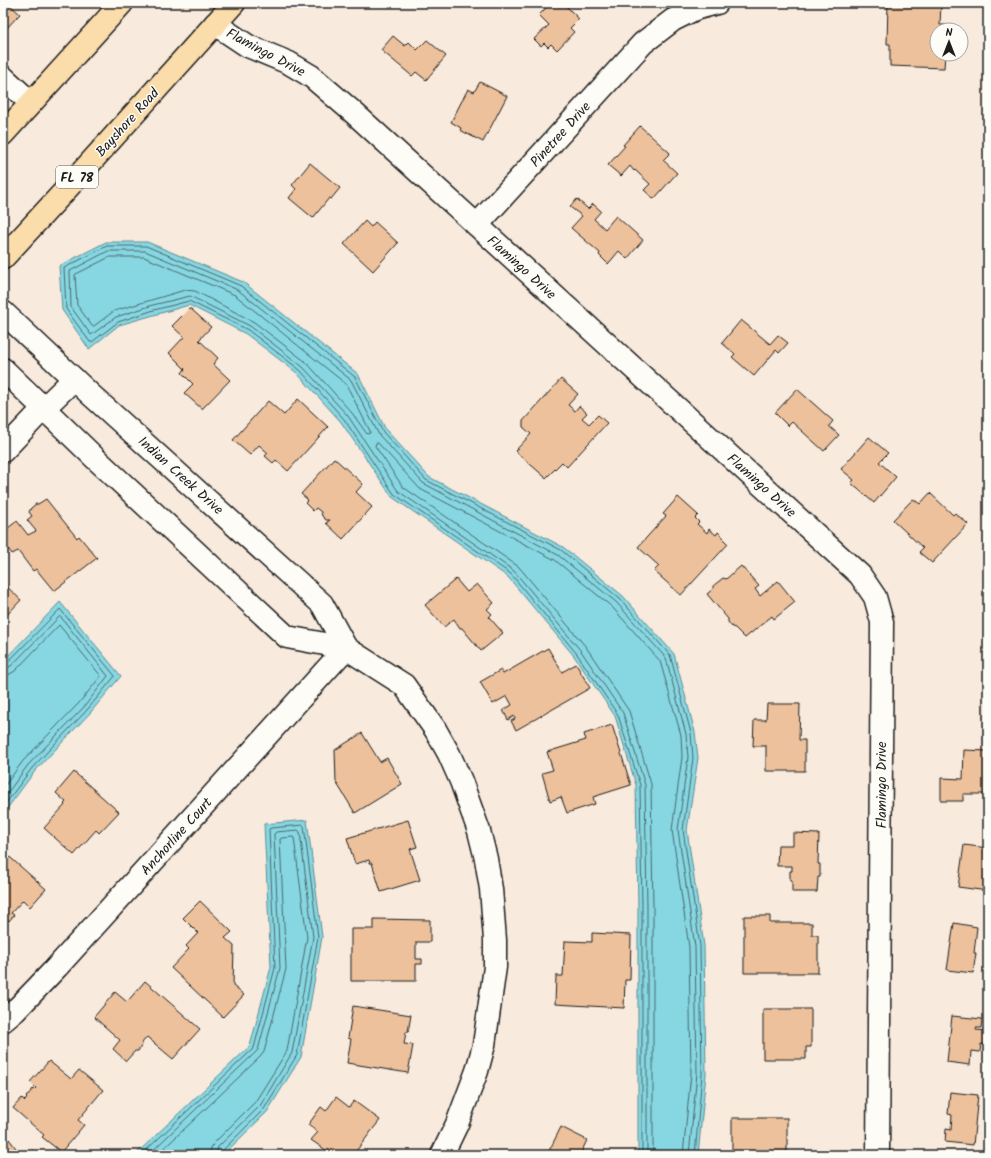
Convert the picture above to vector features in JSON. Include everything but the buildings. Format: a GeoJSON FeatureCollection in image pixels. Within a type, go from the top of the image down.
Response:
{"type":"FeatureCollection","features":[{"type":"Feature","properties":{"kind":"main road"},"geometry":{"type":"LineString","coordinates":[[3,134],[122,3]]}},
{"type":"Feature","properties":{"kind":"main road","name":"Bayshore Road"},"geometry":{"type":"LineString","coordinates":[[3,258],[234,3]]}},
{"type":"Feature","properties":{"kind":"street","name":"Pinetree Drive"},"geometry":{"type":"LineString","coordinates":[[477,225],[642,43],[673,20],[695,9],[717,3]]}},
{"type":"Feature","properties":{"kind":"street","name":"Flamingo Drive"},"geometry":{"type":"LineString","coordinates":[[215,24],[248,46],[290,63],[311,76],[354,113],[860,575],[875,597],[882,622],[878,1155]]}},
{"type":"Feature","properties":{"kind":"street"},"geometry":{"type":"LineString","coordinates":[[3,77],[31,103]]}},
{"type":"Feature","properties":{"kind":"street","name":"Indian Creek Drive"},"geometry":{"type":"LineString","coordinates":[[3,312],[74,379],[322,604],[346,648]]}},
{"type":"Feature","properties":{"kind":"street","name":"Indian Creek Drive"},"geometry":{"type":"LineString","coordinates":[[3,369],[96,460],[287,637],[346,648],[404,685],[435,729],[462,781],[479,831],[491,888],[495,940],[495,967],[488,1020],[477,1072],[457,1124],[442,1155]]}},
{"type":"Feature","properties":{"kind":"street"},"geometry":{"type":"LineString","coordinates":[[3,451],[74,379]]}},
{"type":"Feature","properties":{"kind":"street","name":"Anchorline Court"},"geometry":{"type":"LineString","coordinates":[[3,1021],[15,1011],[57,967],[346,648]]}},
{"type":"Feature","properties":{"kind":"water"},"geometry":{"type":"Polygon","coordinates":[[[106,242],[147,242],[243,282],[358,374],[386,430],[429,477],[563,547],[623,596],[674,654],[695,732],[698,758],[687,830],[704,946],[706,1074],[698,1155],[638,1155],[638,908],[636,785],[615,716],[574,656],[508,577],[392,497],[341,422],[297,373],[246,334],[189,305],[119,325],[89,349],[62,310],[59,266],[106,242]]]}},
{"type":"Feature","properties":{"kind":"water"},"geometry":{"type":"Polygon","coordinates":[[[60,602],[121,676],[90,713],[35,771],[3,814],[3,661],[60,602]]]}},
{"type":"Feature","properties":{"kind":"water"},"geometry":{"type":"Polygon","coordinates":[[[307,820],[322,937],[301,1057],[267,1112],[223,1155],[135,1155],[250,1046],[271,967],[264,824],[307,820]]]}}]}
